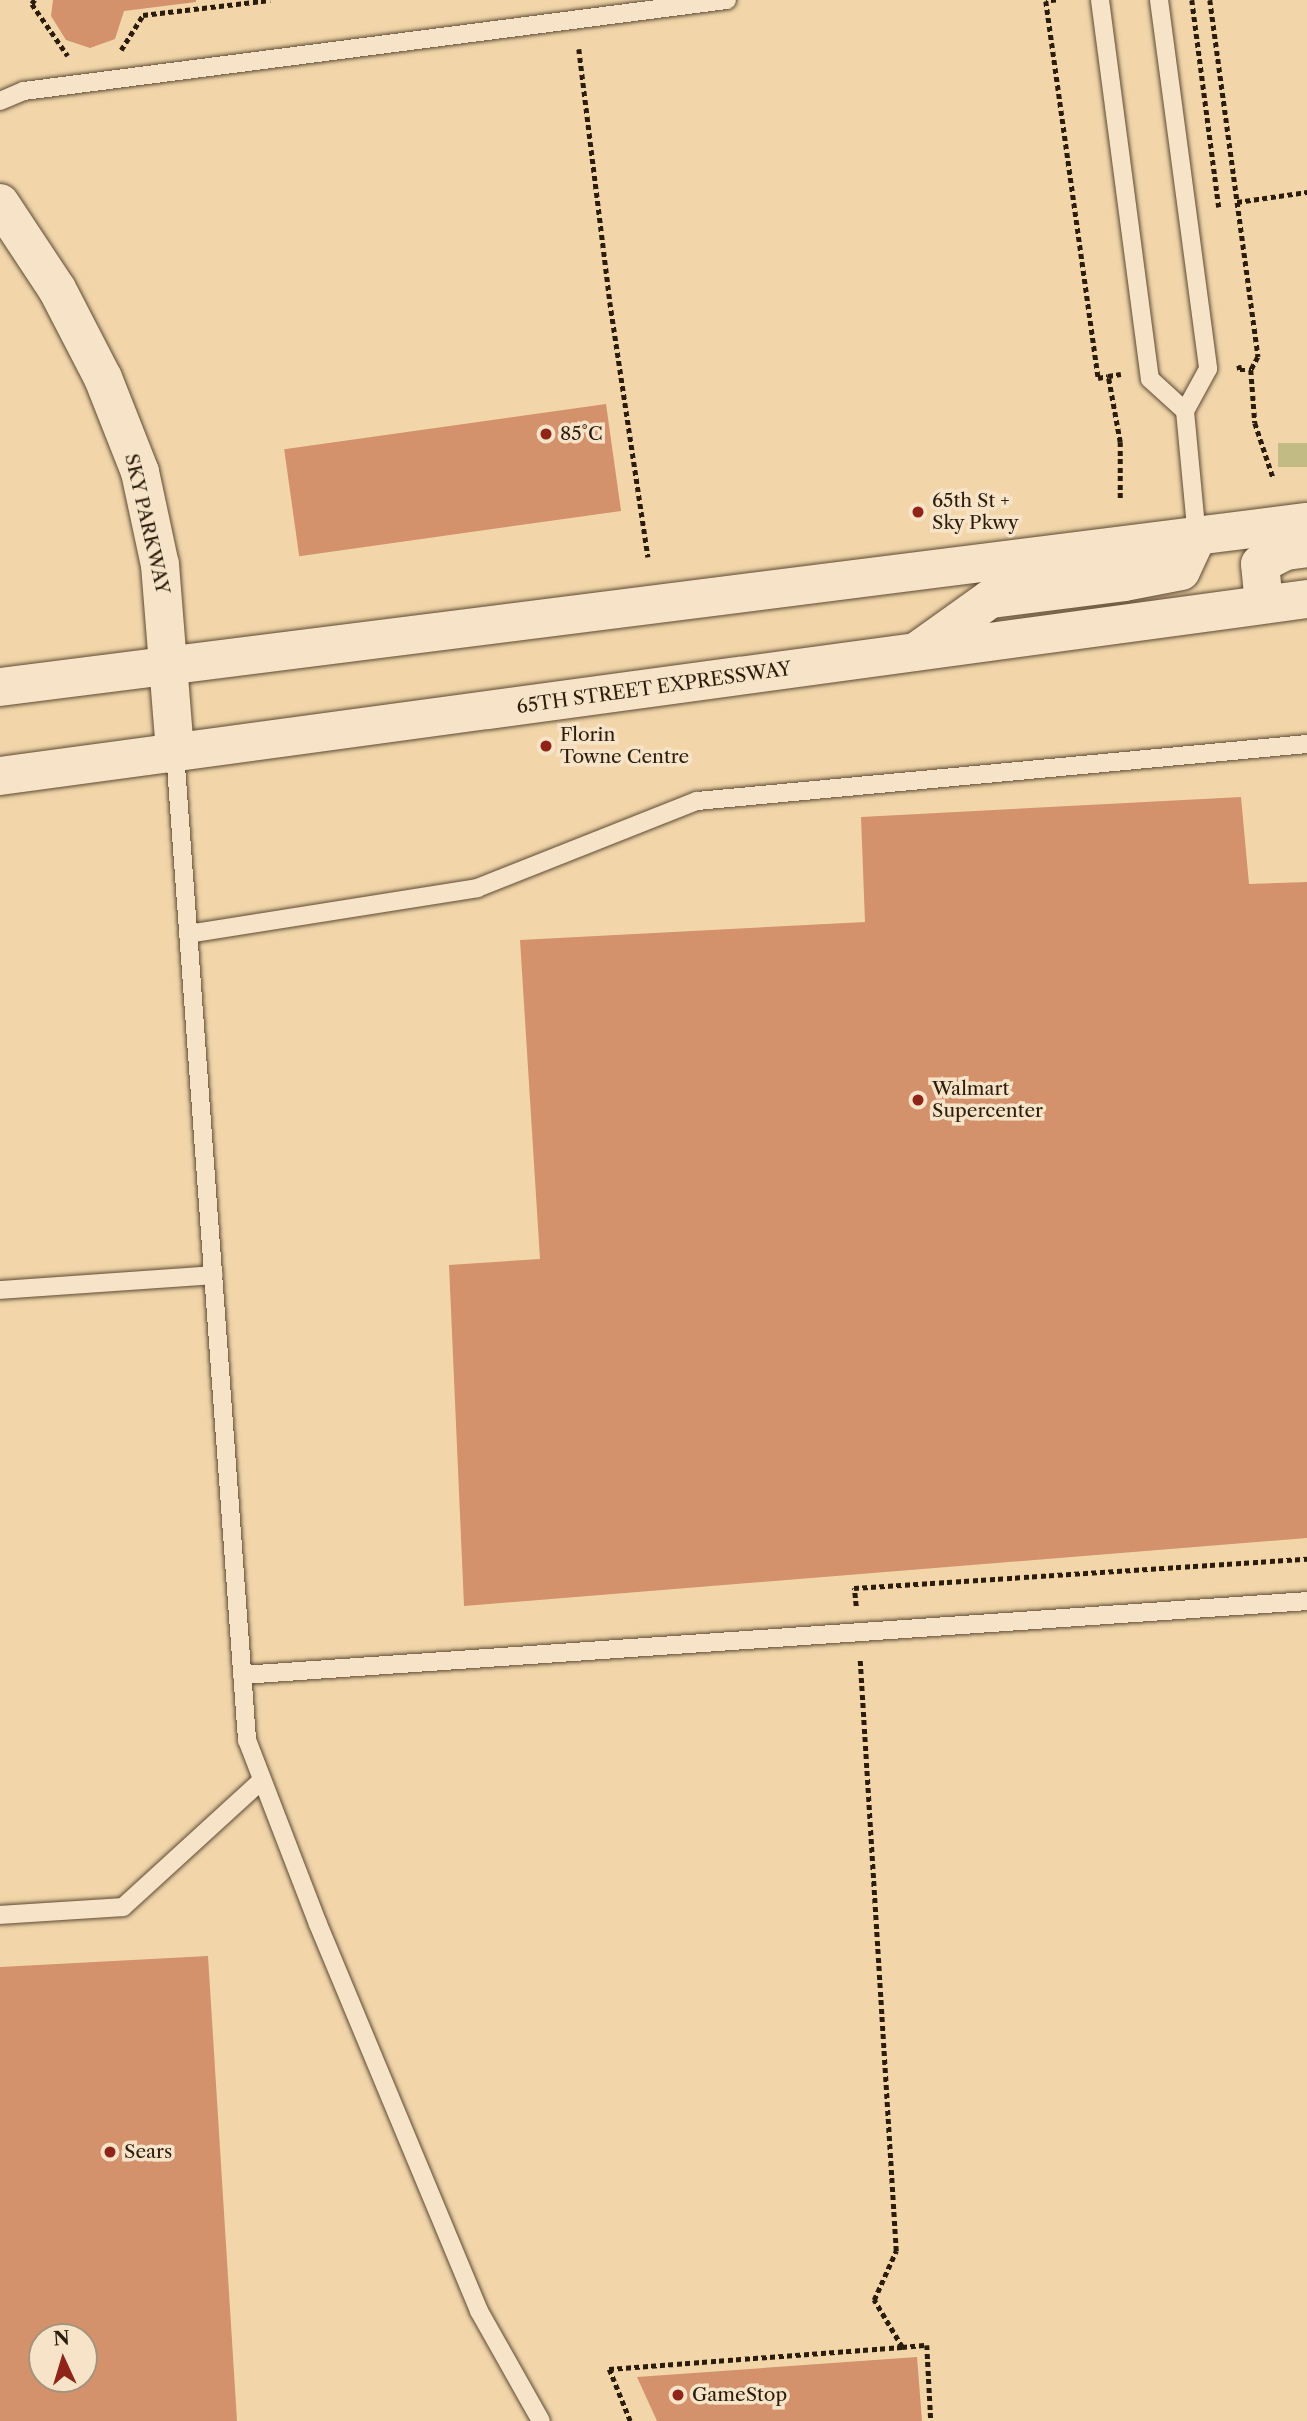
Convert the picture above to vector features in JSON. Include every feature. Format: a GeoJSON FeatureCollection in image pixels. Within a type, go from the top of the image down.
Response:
{"type":"FeatureCollection","features":[{"type":"Feature","properties":{"kind":"main road","name":"SKY PARKWAY"},"geometry":{"type":"LineString","coordinates":[[0,203],[57,289],[103,378],[139,472],[160,565],[175,752]]}},
{"type":"Feature","properties":{"kind":"main road"},"geometry":{"type":"LineString","coordinates":[[0,687],[1307,522]]}},
{"type":"Feature","properties":{"kind":"main road"},"geometry":{"type":"LineString","coordinates":[[916,652],[989,599],[1124,582],[1181,571],[1197,537]]}},
{"type":"Feature","properties":{"kind":"main road"},"geometry":{"type":"LineString","coordinates":[[1264,604],[1260,564],[1286,551],[1307,548]]}},
{"type":"Feature","properties":{"kind":"main road","name":"65TH STREET EXPRESSWAY"},"geometry":{"type":"LineString","coordinates":[[0,776],[1307,599]]}},
{"type":"Feature","properties":{"kind":"lane"},"geometry":{"type":"LineString","coordinates":[[0,102],[24,91],[727,0]]}},
{"type":"Feature","properties":{"kind":"lane"},"geometry":{"type":"LineString","coordinates":[[1100,0],[1150,379],[1185,411]]}},
{"type":"Feature","properties":{"kind":"lane"},"geometry":{"type":"LineString","coordinates":[[1159,0],[1208,369],[1185,411],[1197,537]]}},
{"type":"Feature","properties":{"kind":"lane"},"geometry":{"type":"LineString","coordinates":[[188,934],[477,888],[697,801],[1307,744]]}},
{"type":"Feature","properties":{"kind":"lane"},"geometry":{"type":"LineString","coordinates":[[175,752],[247,1740],[318,1924],[479,2311],[541,2421]]}},
{"type":"Feature","properties":{"kind":"lane"},"geometry":{"type":"LineString","coordinates":[[0,1290],[213,1275]]}},
{"type":"Feature","properties":{"kind":"lane"},"geometry":{"type":"LineString","coordinates":[[242,1675],[1307,1601]]}},
{"type":"Feature","properties":{"kind":"lane"},"geometry":{"type":"LineString","coordinates":[[0,1915],[123,1907],[262,1780]]}},
{"type":"Feature","properties":{"kind":"path"},"geometry":{"type":"LineString","coordinates":[[36,0],[32,4],[69,57],[82,55]]}},
{"type":"Feature","properties":{"kind":"path"},"geometry":{"type":"LineString","coordinates":[[107,52],[120,50],[143,15],[270,0]]}},
{"type":"Feature","properties":{"kind":"path"},"geometry":{"type":"LineString","coordinates":[[1056,0],[1046,1],[1096,364],[1098,378],[1108,376]]}},
{"type":"Feature","properties":{"kind":"path"},"geometry":{"type":"LineString","coordinates":[[1192,0],[1221,219]]}},
{"type":"Feature","properties":{"kind":"path"},"geometry":{"type":"LineString","coordinates":[[1210,0],[1258,357],[1251,370],[1255,423],[1273,477]]}},
{"type":"Feature","properties":{"kind":"path"},"geometry":{"type":"LineString","coordinates":[[577,19],[610,302],[648,557]]}},
{"type":"Feature","properties":{"kind":"path"},"geometry":{"type":"LineString","coordinates":[[1237,202],[1307,192]]}},
{"type":"Feature","properties":{"kind":"path"},"geometry":{"type":"LineString","coordinates":[[1238,357],[1240,370],[1251,370]]}},
{"type":"Feature","properties":{"kind":"path"},"geometry":{"type":"LineString","coordinates":[[902,2347],[874,2300],[896,2251],[854,1588],[1307,1559]]}},
{"type":"Feature","properties":{"kind":"path"},"geometry":{"type":"LineString","coordinates":[[630,2421],[609,2369],[927,2345],[931,2421]]}},
{"type":"Feature","properties":{"kind":"shaded area"},"geometry":{"type":"Polygon","coordinates":[[[1278,443],[1307,443],[1307,467],[1278,467],[1278,443]]]}},
{"type":"Feature","properties":{"kind":"building"},"geometry":{"type":"Polygon","coordinates":[[[53,0],[196,2],[124,11],[115,39],[90,48],[66,40],[51,16],[53,0]]]}},
{"type":"Feature","properties":{"kind":"building"},"geometry":{"type":"Polygon","coordinates":[[[606,404],[621,511],[299,556],[284,449],[606,404]]]}},
{"type":"Feature","properties":{"kind":"building","name":"Walmart Supercenter"},"geometry":{"type":"Polygon","coordinates":[[[1241,797],[1249,884],[1307,882],[1307,1538],[464,1606],[449,1265],[540,1259],[520,940],[865,922],[861,817],[1241,797]]]}},
{"type":"Feature","properties":{"kind":"building","name":"Sears"},"geometry":{"type":"Polygon","coordinates":[[[208,1956],[237,2421],[0,2421],[0,1967],[208,1956]]]}},
{"type":"Feature","properties":{"kind":"building"},"geometry":{"type":"Polygon","coordinates":[[[917,2357],[922,2421],[657,2421],[637,2377],[917,2357]]]}},
{"type":"Feature","properties":{"kind":"place","name":"85°C"},"geometry":{"type":"Point","coordinates":[546,434]}},
{"type":"Feature","properties":{"kind":"place","name":"65th St + Sky Pkwy"},"geometry":{"type":"Point","coordinates":[918,512]}},
{"type":"Feature","properties":{"kind":"place","name":"Florin Towne Centre"},"geometry":{"type":"Point","coordinates":[546,746]}},
{"type":"Feature","properties":{"kind":"place","name":"Walmart Supercenter"},"geometry":{"type":"Point","coordinates":[918,1100]}},
{"type":"Feature","properties":{"kind":"place","name":"Sears"},"geometry":{"type":"Point","coordinates":[110,2152]}},
{"type":"Feature","properties":{"kind":"place","name":"GameStop"},"geometry":{"type":"Point","coordinates":[678,2395]}}]}
